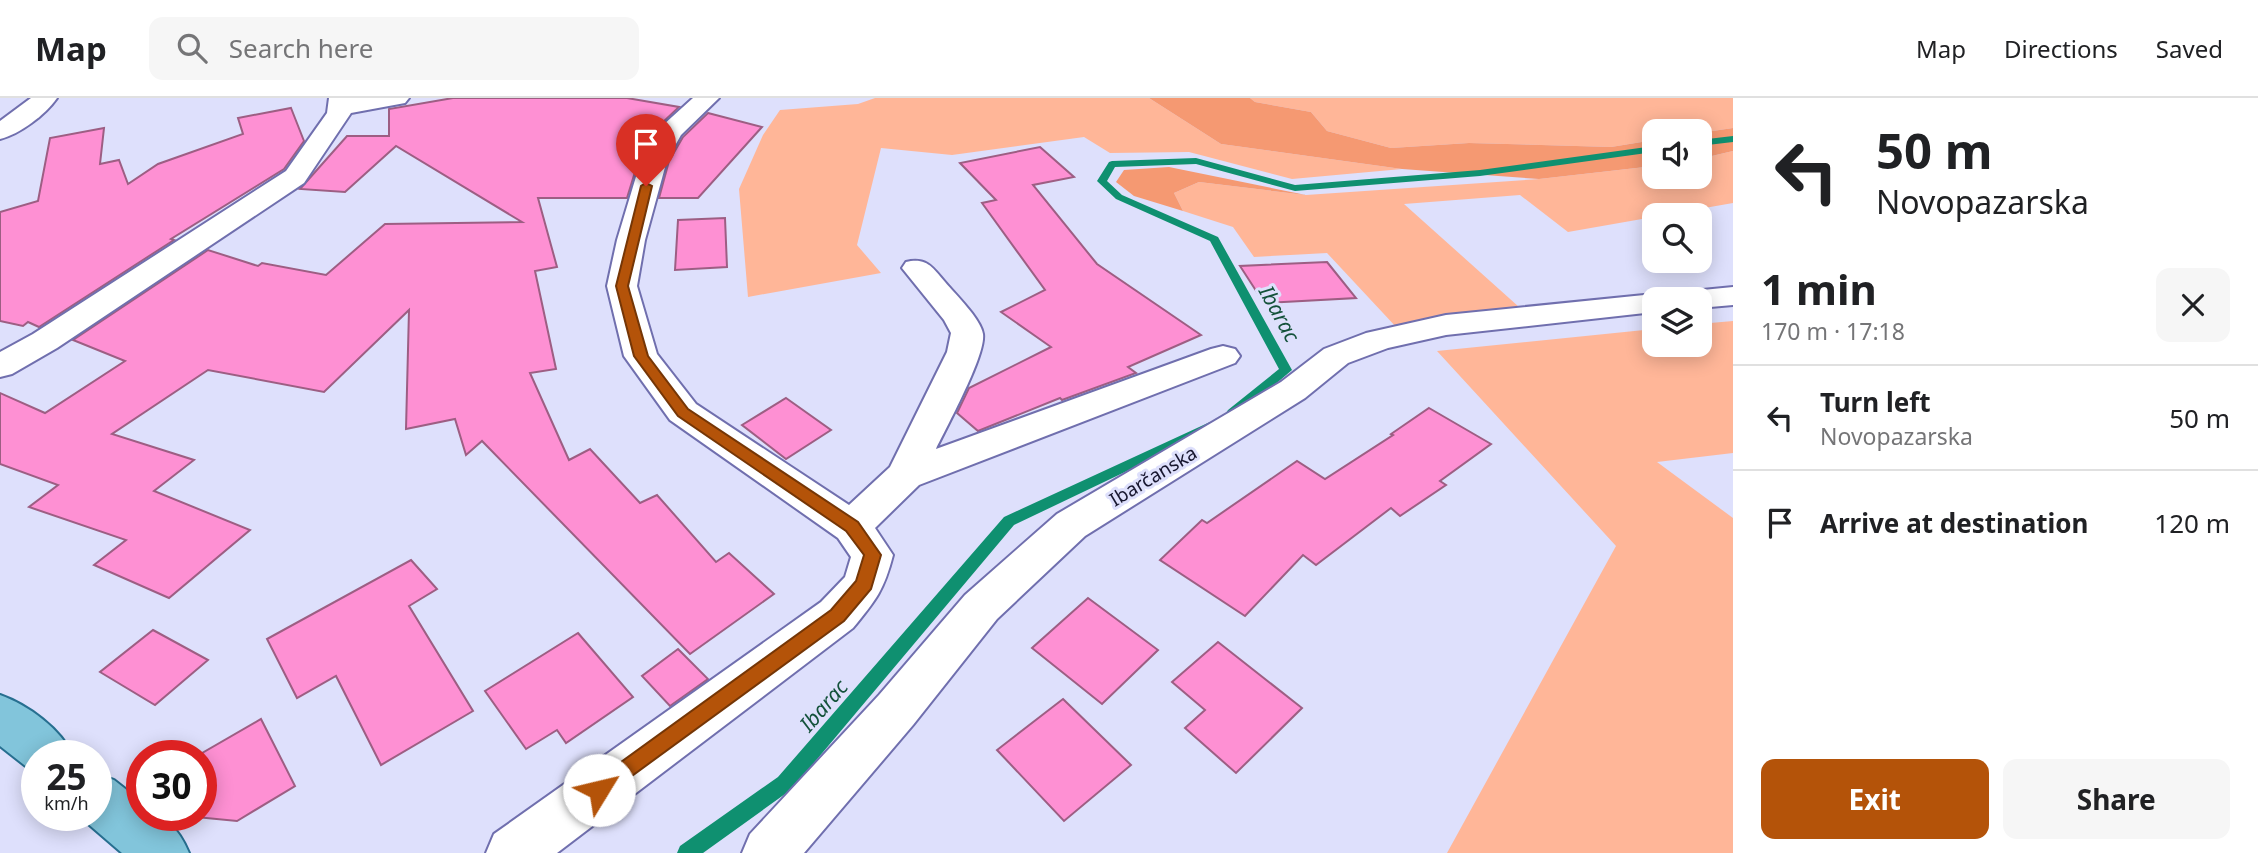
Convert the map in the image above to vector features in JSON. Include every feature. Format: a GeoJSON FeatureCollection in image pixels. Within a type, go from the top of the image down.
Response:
{"type":"FeatureCollection","features":[{"type":"Feature","properties":{"kind":"main road"},"geometry":{"type":"LineString","coordinates":[[0,716],[29,740]]}},
{"type":"Feature","properties":{"kind":"main road"},"geometry":{"type":"LineString","coordinates":[[112,811],[162,853]]}},
{"type":"Feature","properties":{"kind":"street"},"geometry":{"type":"LineString","coordinates":[[0,132],[29,113],[45,98]]}},
{"type":"Feature","properties":{"kind":"street"},"geometry":{"type":"LineString","coordinates":[[0,366],[45,341],[295,177],[342,103],[397,98]]}},
{"type":"Feature","properties":{"kind":"street"},"geometry":{"type":"LineString","coordinates":[[513,853],[838,615],[864,584],[873,555],[852,527],[683,412],[641,356],[622,286],[632,240],[654,160],[671,131],[707,98]]}},
{"type":"Feature","properties":{"kind":"street"},"geometry":{"type":"LineString","coordinates":[[852,527],[905,475],[964,352],[967,333],[958,317],[917,268]]}},
{"type":"Feature","properties":{"kind":"street"},"geometry":{"type":"LineString","coordinates":[[1712,298],[1733,296]]}},
{"type":"Feature","properties":{"kind":"street","name":"Ibarčanska"},"geometry":{"type":"LineString","coordinates":[[769,853],[896,710],[981,607],[1071,525],[1293,390],[1336,356],[1378,340],[1446,325],[1642,304]]}},
{"type":"Feature","properties":{"kind":"street"},"geometry":{"type":"LineString","coordinates":[[905,475],[1223,356]]}},
{"type":"Feature","properties":{"kind":"shaded area"},"geometry":{"type":"Polygon","coordinates":[[[875,98],[1149,98],[1221,144],[1402,169],[1292,179],[1189,152],[1110,153],[1084,137],[952,155],[881,148],[857,245],[881,273],[748,297],[739,189],[763,135],[780,110],[858,104],[875,98]]]}},
{"type":"Feature","properties":{"kind":"shaded area"},"geometry":{"type":"Polygon","coordinates":[[[1149,98],[1250,98],[1255,102],[1311,112],[1327,131],[1391,148],[1469,143],[1611,147],[1642,142],[1642,167],[1539,179],[1402,169],[1221,144],[1149,98]]]}},
{"type":"Feature","properties":{"kind":"shaded area"},"geometry":{"type":"Polygon","coordinates":[[[1250,98],[1733,98],[1733,128],[1712,131],[1712,119],[1642,119],[1642,142],[1611,147],[1469,143],[1391,148],[1327,131],[1311,112],[1255,102],[1250,98]]]}},
{"type":"Feature","properties":{"kind":"shaded area"},"geometry":{"type":"Polygon","coordinates":[[[1733,128],[1733,151],[1712,156],[1712,131],[1733,128]]]}},
{"type":"Feature","properties":{"kind":"shaded area"},"geometry":{"type":"Polygon","coordinates":[[[1733,151],[1733,203],[1712,207],[1712,203],[1642,203],[1642,219],[1568,232],[1520,195],[1404,204],[1528,315],[1397,328],[1327,253],[1254,257],[1233,227],[1183,211],[1174,193],[1199,182],[1306,195],[1539,179],[1642,167],[1642,189],[1712,189],[1712,156],[1733,151]]]}},
{"type":"Feature","properties":{"kind":"shaded area"},"geometry":{"type":"Polygon","coordinates":[[[1169,167],[1306,195],[1199,182],[1174,193],[1183,211],[1134,196],[1116,182],[1124,170],[1169,167]]]}},
{"type":"Feature","properties":{"kind":"shaded area"},"geometry":{"type":"Polygon","coordinates":[[[1733,321],[1733,453],[1657,462],[1733,518],[1733,853],[1447,853],[1616,546],[1437,351],[1642,330],[1642,357],[1712,357],[1712,323],[1733,321]]]}},
{"type":"Feature","properties":{"kind":"building"},"geometry":{"type":"Polygon","coordinates":[[[453,98],[627,98],[679,107],[660,125],[639,159],[627,198],[538,198],[557,267],[535,271],[556,369],[530,373],[569,460],[590,449],[640,503],[657,495],[716,562],[729,553],[774,594],[690,654],[482,441],[466,455],[455,419],[406,429],[409,310],[324,392],[208,370],[112,434],[194,460],[154,491],[250,530],[169,598],[94,565],[126,540],[29,507],[58,485],[0,464],[0,393],[45,413],[125,361],[73,340],[208,250],[258,266],[262,263],[326,275],[385,224],[522,222],[396,146],[345,192],[300,189],[347,136],[389,136],[389,109],[453,98]]]}},
{"type":"Feature","properties":{"kind":"building"},"geometry":{"type":"Polygon","coordinates":[[[291,108],[304,141],[284,169],[171,239],[174,240],[39,327],[28,322],[23,326],[0,321],[0,212],[38,201],[50,138],[104,128],[100,164],[119,160],[128,184],[158,164],[243,134],[238,118],[291,108]]]}},
{"type":"Feature","properties":{"kind":"building"},"geometry":{"type":"Polygon","coordinates":[[[708,113],[762,127],[698,198],[659,198],[669,161],[683,137],[708,113]]]}},
{"type":"Feature","properties":{"kind":"building"},"geometry":{"type":"Polygon","coordinates":[[[1040,147],[1074,177],[1033,185],[1097,264],[1201,335],[1128,367],[1136,373],[1062,400],[1060,398],[978,431],[957,413],[969,388],[1051,347],[1001,312],[1045,290],[982,203],[996,200],[960,163],[1040,147]]]}},
{"type":"Feature","properties":{"kind":"building"},"geometry":{"type":"Polygon","coordinates":[[[725,218],[727,267],[675,270],[678,220],[725,218]]]}},
{"type":"Feature","properties":{"kind":"building"},"geometry":{"type":"Polygon","coordinates":[[[1327,262],[1356,298],[1264,303],[1240,266],[1327,262]]]}},
{"type":"Feature","properties":{"kind":"building"},"geometry":{"type":"Polygon","coordinates":[[[786,398],[831,430],[786,459],[742,425],[786,398]]]}},
{"type":"Feature","properties":{"kind":"building"},"geometry":{"type":"Polygon","coordinates":[[[1429,408],[1491,444],[1440,481],[1446,485],[1400,516],[1391,508],[1316,565],[1303,555],[1245,616],[1160,560],[1202,520],[1207,523],[1297,461],[1325,479],[1429,408]]]}},
{"type":"Feature","properties":{"kind":"building"},"geometry":{"type":"Polygon","coordinates":[[[411,560],[437,589],[409,606],[473,711],[381,765],[336,676],[297,698],[267,639],[411,560]]]}},
{"type":"Feature","properties":{"kind":"building"},"geometry":{"type":"Polygon","coordinates":[[[1088,598],[1158,650],[1102,704],[1032,648],[1088,598]]]}},
{"type":"Feature","properties":{"kind":"building"},"geometry":{"type":"Polygon","coordinates":[[[153,630],[208,660],[155,705],[100,672],[153,630]]]}},
{"type":"Feature","properties":{"kind":"building"},"geometry":{"type":"Polygon","coordinates":[[[578,633],[633,697],[566,743],[557,730],[526,749],[485,691],[578,633]]]}},
{"type":"Feature","properties":{"kind":"building"},"geometry":{"type":"Polygon","coordinates":[[[1218,642],[1302,708],[1236,773],[1185,728],[1205,710],[1172,682],[1218,642]]]}},
{"type":"Feature","properties":{"kind":"building"},"geometry":{"type":"Polygon","coordinates":[[[678,649],[708,679],[670,706],[642,676],[678,649]]]}},
{"type":"Feature","properties":{"kind":"building"},"geometry":{"type":"Polygon","coordinates":[[[1063,699],[1131,765],[1064,821],[997,750],[1063,699]]]}},
{"type":"Feature","properties":{"kind":"building"},"geometry":{"type":"Polygon","coordinates":[[[261,719],[295,786],[237,821],[217,819],[217,744],[261,719]]]}},
{"type":"Feature","properties":{"kind":"waterway","name":"Ibarac"},"geometry":{"type":"LineString","coordinates":[[1712,141],[1733,139]]}},
{"type":"Feature","properties":{"kind":"waterway","name":"Ibarac"},"geometry":{"type":"LineString","coordinates":[[1233,413],[1286,370],[1214,239],[1119,197],[1102,181],[1112,164],[1196,161],[1295,188],[1480,173],[1642,151]]}},
{"type":"Feature","properties":{"kind":"waterway","name":"Ibarac"},"geometry":{"type":"LineString","coordinates":[[687,853],[785,783],[1009,521],[1210,426]]}},
{"type":"Feature","properties":{"kind":"route"},"geometry":{"type":"LineString","coordinates":[[599,790],[838,615],[864,584],[873,555],[852,527],[683,412],[641,356],[622,286],[646,186]]}}]}
